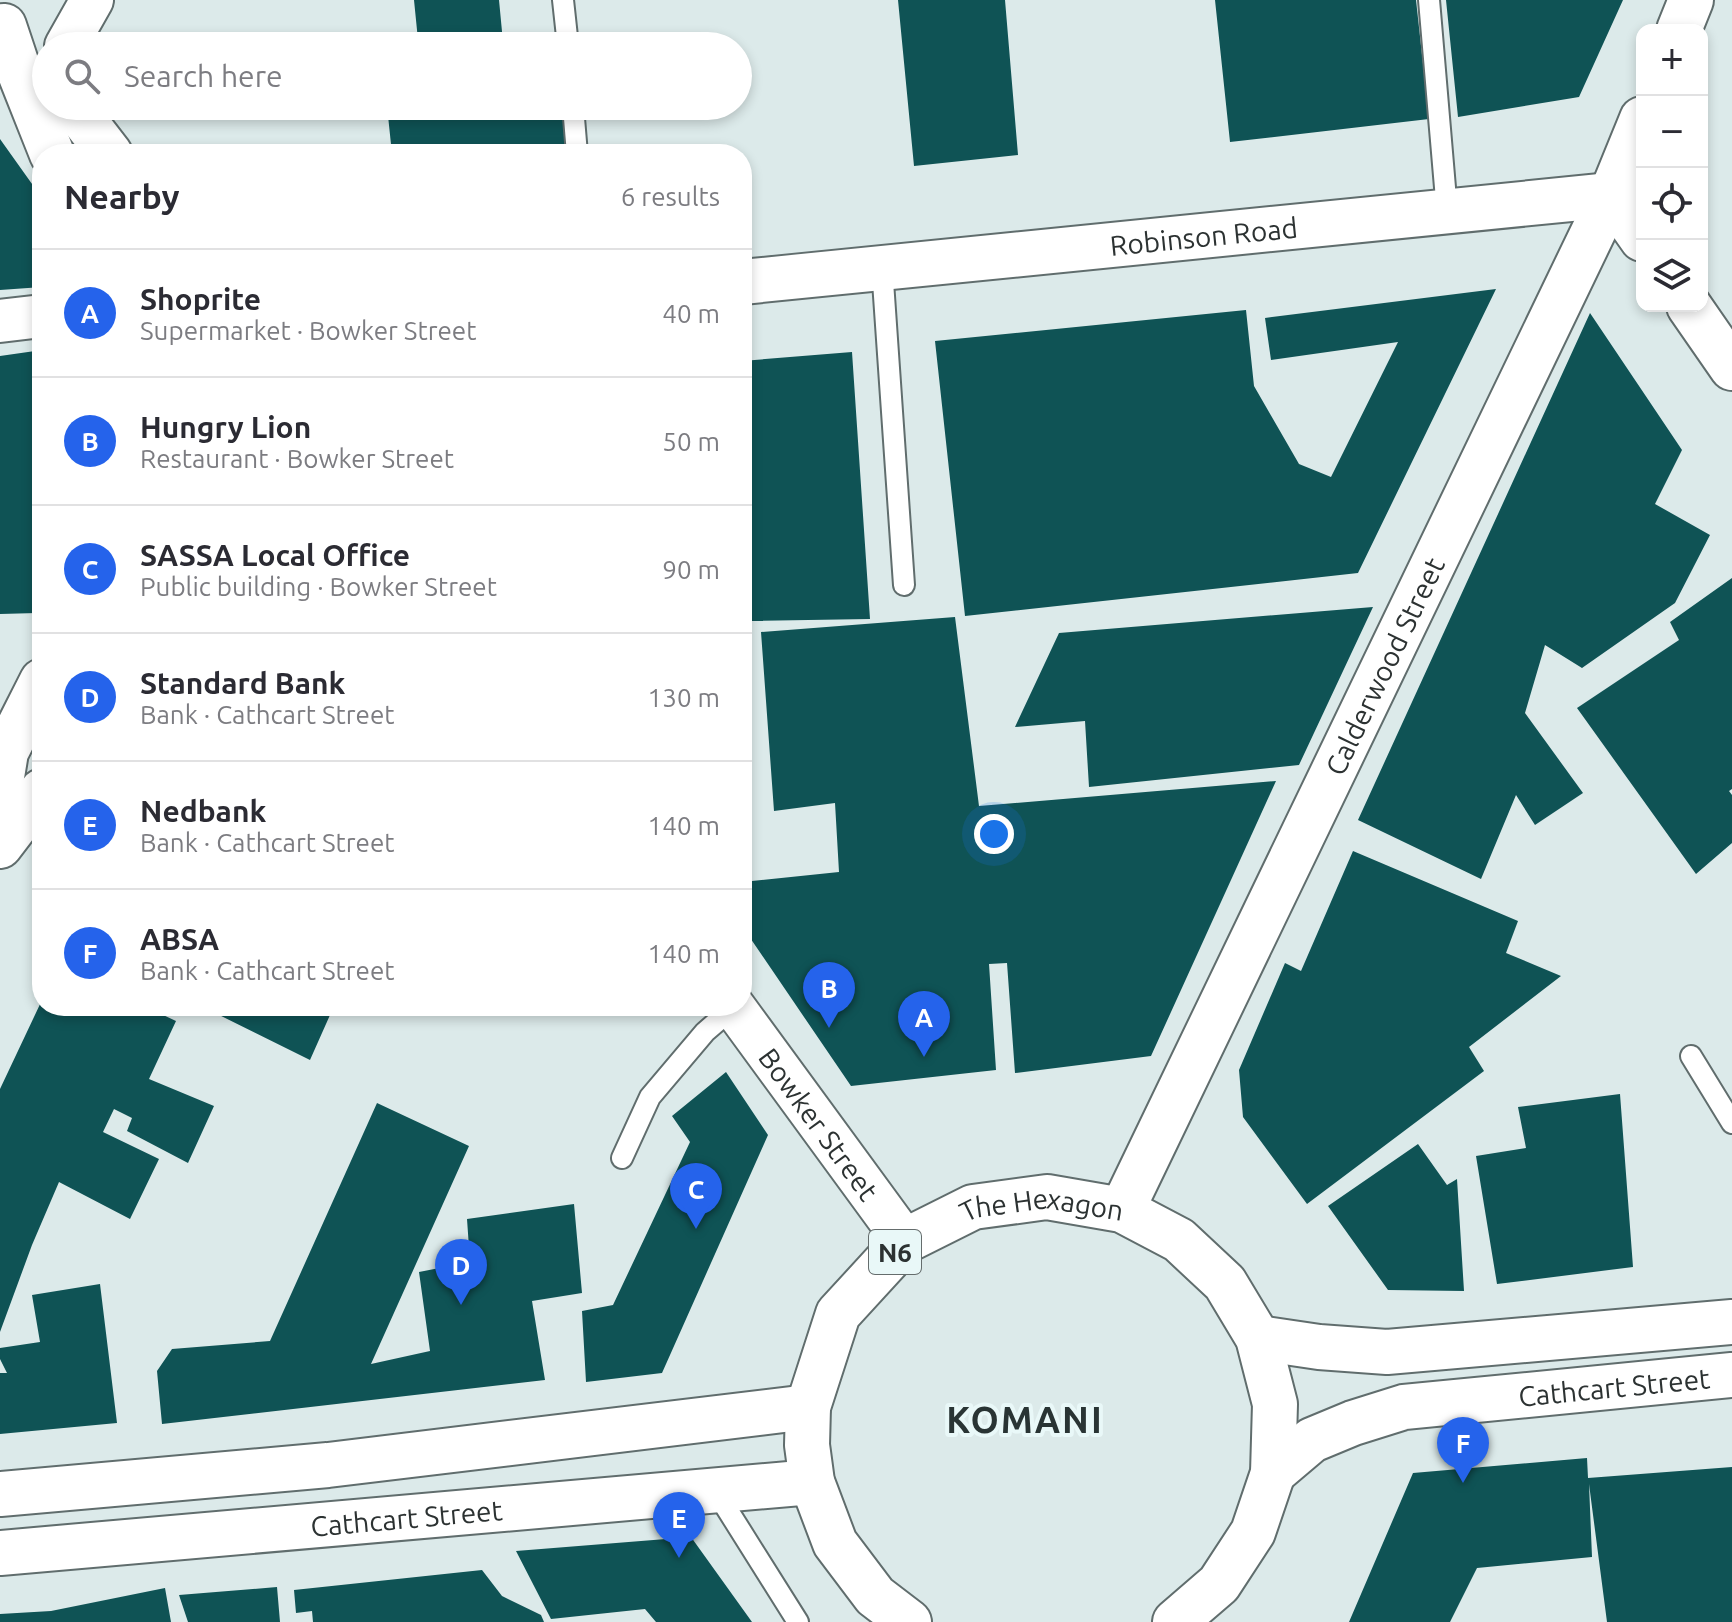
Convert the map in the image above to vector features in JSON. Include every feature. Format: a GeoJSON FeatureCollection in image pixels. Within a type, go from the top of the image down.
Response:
{"type":"FeatureCollection","features":[{"type":"Feature","properties":{"kind":"main road"},"geometry":{"type":"LineString","coordinates":[[1681,24],[1691,0]]}},
{"type":"Feature","properties":{"kind":"main road"},"geometry":{"type":"LineString","coordinates":[[2,22],[32,65]]}},
{"type":"Feature","properties":{"kind":"main road"},"geometry":{"type":"LineString","coordinates":[[51,120],[52,144]]}},
{"type":"Feature","properties":{"kind":"main road"},"geometry":{"type":"LineString","coordinates":[[78,120],[100,144]]}},
{"type":"Feature","properties":{"kind":"main road","name":"Calderwood Street"},"geometry":{"type":"LineString","coordinates":[[1122,1210],[1611,195],[1636,134]]}},
{"type":"Feature","properties":{"kind":"main road","name":"Robinson Road"},"geometry":{"type":"LineString","coordinates":[[752,281],[1611,195]]}},
{"type":"Feature","properties":{"kind":"main road"},"geometry":{"type":"LineString","coordinates":[[1611,195],[1636,230]]}},
{"type":"Feature","properties":{"kind":"main road"},"geometry":{"type":"LineString","coordinates":[[1693,312],[1732,368]]}},
{"type":"Feature","properties":{"kind":"main road"},"geometry":{"type":"LineString","coordinates":[[12,764],[29,691]]}},
{"type":"Feature","properties":{"kind":"main road"},"geometry":{"type":"LineString","coordinates":[[0,846],[32,804]]}},
{"type":"Feature","properties":{"kind":"main road","name":"The Hexagon"},"geometry":{"type":"LineString","coordinates":[[909,1622],[875,1596],[835,1543],[812,1482],[807,1445],[808,1407],[838,1314],[905,1241],[973,1207],[1047,1197],[1122,1210],[1179,1240],[1225,1283],[1258,1338],[1275,1404],[1273,1473],[1253,1532],[1219,1584],[1175,1622]]}},
{"type":"Feature","properties":{"kind":"main road","name":"Cathcart Street"},"geometry":{"type":"LineString","coordinates":[[1258,1338],[1387,1352],[1732,1322]]}},
{"type":"Feature","properties":{"kind":"main road","name":"Cathcart Street"},"geometry":{"type":"LineString","coordinates":[[1273,1473],[1312,1440],[1404,1407],[1732,1375]]}},
{"type":"Feature","properties":{"kind":"main road"},"geometry":{"type":"LineString","coordinates":[[0,1494],[328,1465],[808,1407]]}},
{"type":"Feature","properties":{"kind":"main road","name":"Cathcart Street"},"geometry":{"type":"LineString","coordinates":[[0,1553],[812,1482]]}},
{"type":"Feature","properties":{"kind":"street"},"geometry":{"type":"LineString","coordinates":[[74,32],[92,0]]}},
{"type":"Feature","properties":{"kind":"street"},"geometry":{"type":"LineString","coordinates":[[0,321],[32,317]]}},
{"type":"Feature","properties":{"kind":"street","name":"Bowker Street"},"geometry":{"type":"LineString","coordinates":[[740,1016],[905,1241]]}},
{"type":"Feature","properties":{"kind":"lane"},"geometry":{"type":"LineString","coordinates":[[563,0],[566,32]]}},
{"type":"Feature","properties":{"kind":"lane"},"geometry":{"type":"LineString","coordinates":[[1429,0],[1447,211]]}},
{"type":"Feature","properties":{"kind":"lane"},"geometry":{"type":"LineString","coordinates":[[574,120],[576,144]]}},
{"type":"Feature","properties":{"kind":"lane"},"geometry":{"type":"LineString","coordinates":[[882,267],[904,585]]}},
{"type":"Feature","properties":{"kind":"lane"},"geometry":{"type":"LineString","coordinates":[[622,1158],[650,1097],[722,1016]]}},
{"type":"Feature","properties":{"kind":"lane"},"geometry":{"type":"LineString","coordinates":[[1691,1056],[1732,1123]]}},
{"type":"Feature","properties":{"kind":"lane"},"geometry":{"type":"LineString","coordinates":[[715,1490],[798,1622]]}},
{"type":"Feature","properties":{"kind":"building"},"geometry":{"type":"Polygon","coordinates":[[[414,0],[499,0],[502,32],[417,32],[414,0]]]}},
{"type":"Feature","properties":{"kind":"building"},"geometry":{"type":"Polygon","coordinates":[[[898,0],[1005,0],[1018,155],[914,166],[898,0]]]}},
{"type":"Feature","properties":{"kind":"building"},"geometry":{"type":"Polygon","coordinates":[[[1215,0],[1416,0],[1429,119],[1230,142],[1215,0]]]}},
{"type":"Feature","properties":{"kind":"building"},"geometry":{"type":"Polygon","coordinates":[[[1446,0],[1623,0],[1579,97],[1458,117],[1446,0]]]}},
{"type":"Feature","properties":{"kind":"building"},"geometry":{"type":"Polygon","coordinates":[[[388,120],[566,120],[569,144],[391,144],[388,120]]]}},
{"type":"Feature","properties":{"kind":"building"},"geometry":{"type":"Polygon","coordinates":[[[0,139],[32,184],[32,288],[0,290],[0,139]]]}},
{"type":"Feature","properties":{"kind":"building"},"geometry":{"type":"Polygon","coordinates":[[[1496,289],[1358,573],[965,616],[935,341],[1246,310],[1254,386],[1299,464],[1331,477],[1398,342],[1271,360],[1265,318],[1496,289]]]}},
{"type":"Feature","properties":{"kind":"building"},"geometry":{"type":"Polygon","coordinates":[[[1590,313],[1682,450],[1655,504],[1710,535],[1675,603],[1582,668],[1545,645],[1525,713],[1583,793],[1535,825],[1516,795],[1481,879],[1358,820],[1590,313]]]}},
{"type":"Feature","properties":{"kind":"building"},"geometry":{"type":"Polygon","coordinates":[[[32,351],[32,613],[0,614],[0,356],[32,351]]]}},
{"type":"Feature","properties":{"kind":"building"},"geometry":{"type":"Polygon","coordinates":[[[852,352],[870,619],[752,621],[752,360],[852,352]]]}},
{"type":"Feature","properties":{"kind":"building"},"geometry":{"type":"Polygon","coordinates":[[[1732,578],[1732,789],[1729,791],[1732,795],[1732,843],[1696,874],[1577,708],[1679,640],[1670,622],[1732,578]]]}},
{"type":"Feature","properties":{"kind":"building"},"geometry":{"type":"Polygon","coordinates":[[[1373,607],[1299,765],[1089,787],[1085,721],[1015,727],[1059,633],[1373,607]]]}},
{"type":"Feature","properties":{"kind":"building"},"geometry":{"type":"Polygon","coordinates":[[[955,617],[979,806],[1276,781],[1151,1056],[1015,1073],[1007,963],[989,964],[996,1070],[851,1086],[752,941],[752,881],[839,872],[835,803],[774,811],[761,632],[955,617]]]}},
{"type":"Feature","properties":{"kind":"building"},"geometry":{"type":"Polygon","coordinates":[[[1353,851],[1518,921],[1506,953],[1561,976],[1469,1047],[1484,1071],[1307,1204],[1243,1117],[1239,1070],[1285,963],[1301,971],[1353,851]]]}},
{"type":"Feature","properties":{"kind":"building"},"geometry":{"type":"Polygon","coordinates":[[[34,1016],[165,1016],[176,1021],[149,1079],[214,1106],[188,1163],[127,1131],[132,1118],[114,1109],[103,1132],[159,1159],[130,1219],[59,1182],[0,1332],[0,1089],[34,1016]]]}},
{"type":"Feature","properties":{"kind":"building"},"geometry":{"type":"Polygon","coordinates":[[[221,1016],[330,1016],[310,1060],[221,1016]]]}},
{"type":"Feature","properties":{"kind":"building"},"geometry":{"type":"Polygon","coordinates":[[[726,1072],[768,1135],[662,1373],[586,1382],[582,1311],[613,1305],[690,1142],[672,1116],[726,1072]]]}},
{"type":"Feature","properties":{"kind":"building"},"geometry":{"type":"Polygon","coordinates":[[[1620,1094],[1633,1267],[1497,1284],[1476,1156],[1526,1148],[1518,1107],[1620,1094]]]}},
{"type":"Feature","properties":{"kind":"building"},"geometry":{"type":"Polygon","coordinates":[[[377,1103],[469,1146],[371,1364],[430,1351],[419,1272],[470,1262],[467,1219],[574,1204],[582,1293],[532,1301],[545,1380],[162,1424],[157,1371],[172,1349],[270,1341],[377,1103]]]}},
{"type":"Feature","properties":{"kind":"building"},"geometry":{"type":"Polygon","coordinates":[[[1418,1144],[1447,1185],[1457,1179],[1464,1291],[1388,1290],[1328,1206],[1418,1144]]]}},
{"type":"Feature","properties":{"kind":"building"},"geometry":{"type":"Polygon","coordinates":[[[100,1284],[117,1423],[0,1434],[0,1373],[7,1373],[0,1359],[0,1348],[40,1342],[32,1295],[100,1284]]]}},
{"type":"Feature","properties":{"kind":"building"},"geometry":{"type":"Polygon","coordinates":[[[1587,1458],[1588,1478],[1732,1467],[1732,1622],[1607,1622],[1589,1484],[1592,1557],[1477,1568],[1450,1622],[1349,1622],[1413,1473],[1587,1458]]]}},
{"type":"Feature","properties":{"kind":"building"},"geometry":{"type":"Polygon","coordinates":[[[691,1537],[752,1622],[656,1622],[645,1609],[551,1619],[516,1551],[691,1537]]]}},
{"type":"Feature","properties":{"kind":"building"},"geometry":{"type":"Polygon","coordinates":[[[482,1570],[502,1596],[541,1615],[544,1622],[313,1622],[312,1611],[296,1613],[294,1590],[482,1570]]]}},
{"type":"Feature","properties":{"kind":"building"},"geometry":{"type":"Polygon","coordinates":[[[277,1587],[280,1622],[188,1622],[179,1595],[277,1587]]]}},
{"type":"Feature","properties":{"kind":"building"},"geometry":{"type":"Polygon","coordinates":[[[165,1588],[171,1622],[0,1622],[0,1614],[51,1611],[165,1588]]]}},
{"type":"Feature","properties":{"kind":"place","name":"Hungry Lion"},"geometry":{"type":"Point","coordinates":[829,1028]}},
{"type":"Feature","properties":{"kind":"place","name":"Shoprite"},"geometry":{"type":"Point","coordinates":[924,1057]}},
{"type":"Feature","properties":{"kind":"place","name":"SASSA Local Office"},"geometry":{"type":"Point","coordinates":[696,1229]}},
{"type":"Feature","properties":{"kind":"place","name":"Standard Bank"},"geometry":{"type":"Point","coordinates":[461,1305]}},
{"type":"Feature","properties":{"kind":"place","name":"ABSA"},"geometry":{"type":"Point","coordinates":[1463,1483]}},
{"type":"Feature","properties":{"kind":"place","name":"Nedbank"},"geometry":{"type":"Point","coordinates":[679,1558]}},
{"type":"Feature","properties":{"kind":"district","name":"KOMANI"},"geometry":{"type":"Point","coordinates":[1025,1419]}}]}
